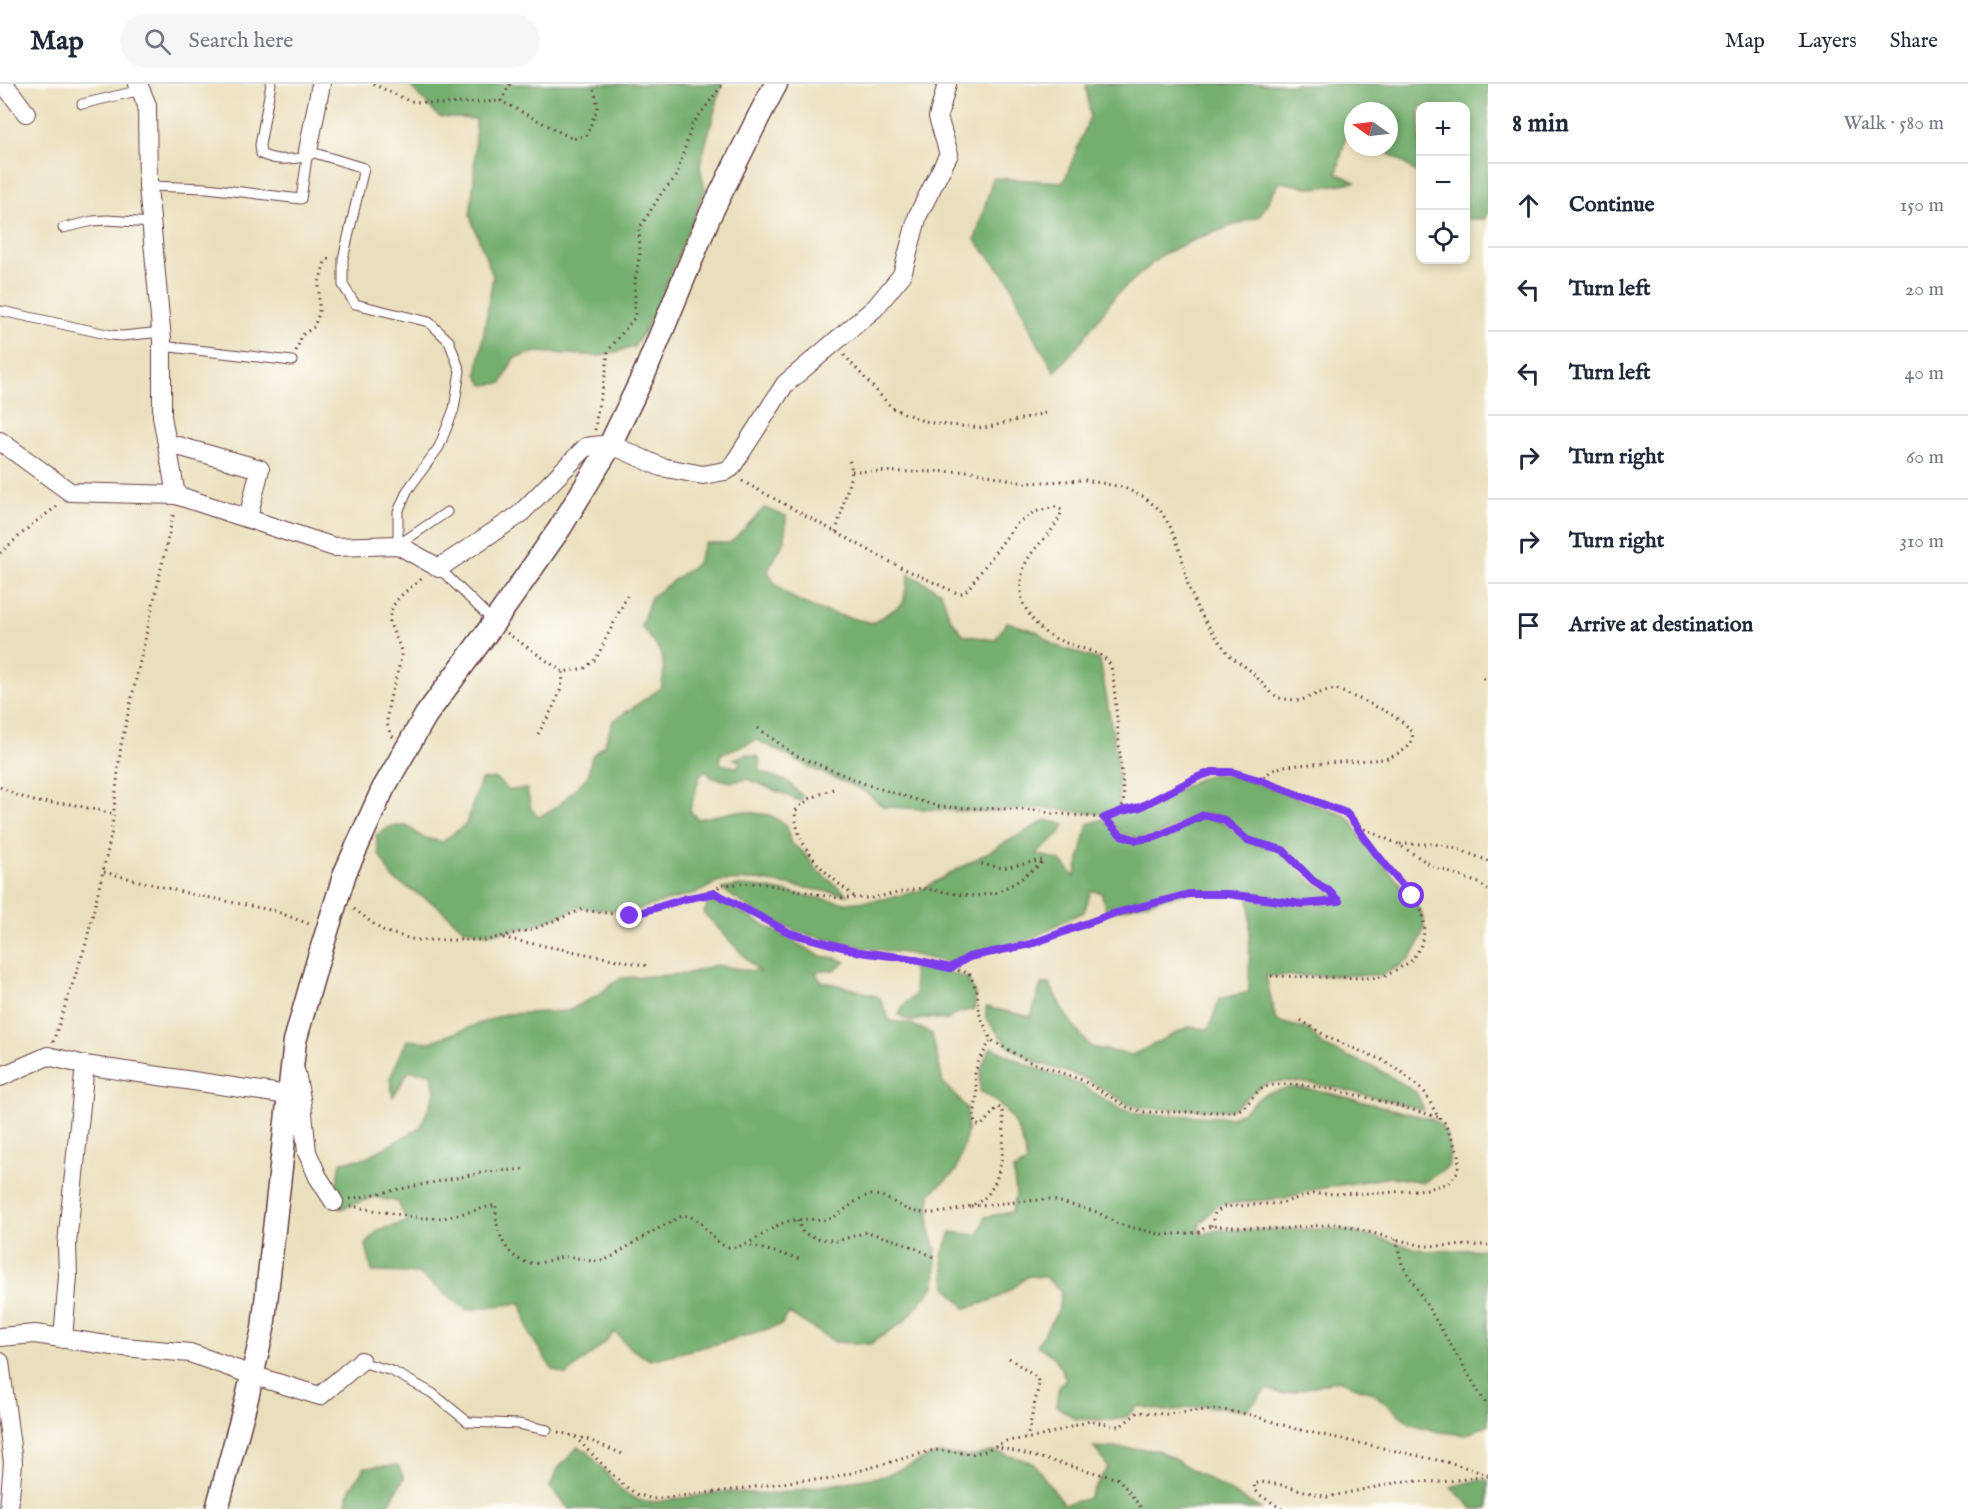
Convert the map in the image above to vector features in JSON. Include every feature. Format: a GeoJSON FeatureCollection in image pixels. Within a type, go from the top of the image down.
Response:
{"type":"FeatureCollection","features":[{"type":"Feature","properties":{"kind":"street"},"geometry":{"type":"LineString","coordinates":[[4,84],[26,113]]}},
{"type":"Feature","properties":{"kind":"street"},"geometry":{"type":"LineString","coordinates":[[308,154],[321,84]]}},
{"type":"Feature","properties":{"kind":"street"},"geometry":{"type":"LineString","coordinates":[[217,1509],[263,1329],[295,1041],[345,873],[383,789],[426,715],[560,528],[602,445],[646,370],[709,217],[776,84]]}},
{"type":"Feature","properties":{"kind":"street"},"geometry":{"type":"LineString","coordinates":[[0,441],[70,492],[176,495],[334,547],[398,544],[437,567],[519,515],[586,447],[602,445],[661,467],[703,475],[728,469],[785,384],[875,308],[902,275],[918,215],[949,154],[938,117],[947,84]]}},
{"type":"Feature","properties":{"kind":"street"},"geometry":{"type":"LineString","coordinates":[[140,87],[147,105],[148,186],[162,339],[162,416],[176,495]]}},
{"type":"Feature","properties":{"kind":"street"},"geometry":{"type":"LineString","coordinates":[[167,443],[260,469],[248,518]]}},
{"type":"Feature","properties":{"kind":"street"},"geometry":{"type":"LineString","coordinates":[[0,1077],[48,1056],[85,1065],[288,1095]]}},
{"type":"Feature","properties":{"kind":"street"},"geometry":{"type":"LineString","coordinates":[[293,1057],[302,1104],[307,1152],[318,1177],[334,1202]]}},
{"type":"Feature","properties":{"kind":"street"},"geometry":{"type":"LineString","coordinates":[[63,1339],[68,1276],[67,1244],[85,1065]]}},
{"type":"Feature","properties":{"kind":"street"},"geometry":{"type":"LineString","coordinates":[[0,1337],[35,1334],[113,1346],[190,1353],[320,1396],[361,1361]]}},
{"type":"Feature","properties":{"kind":"street"},"geometry":{"type":"LineString","coordinates":[[0,1362],[6,1454],[14,1462],[9,1509]]}},
{"type":"Feature","properties":{"kind":"lane"},"geometry":{"type":"LineString","coordinates":[[271,84],[260,145],[261,154],[284,160],[308,154],[364,168],[344,256],[343,285],[355,304],[429,322],[449,342],[460,371],[454,409],[439,447],[407,491],[398,512],[398,544]]}},
{"type":"Feature","properties":{"kind":"lane"},"geometry":{"type":"LineString","coordinates":[[82,104],[140,87]]}},
{"type":"Feature","properties":{"kind":"lane"},"geometry":{"type":"LineString","coordinates":[[148,186],[207,189],[301,199],[308,154]]}},
{"type":"Feature","properties":{"kind":"lane"},"geometry":{"type":"LineString","coordinates":[[63,228],[107,220],[152,223]]}},
{"type":"Feature","properties":{"kind":"lane"},"geometry":{"type":"LineString","coordinates":[[2,311],[111,335],[162,339],[292,361]]}},
{"type":"Feature","properties":{"kind":"lane"},"geometry":{"type":"LineString","coordinates":[[398,544],[447,512]]}},
{"type":"Feature","properties":{"kind":"lane"},"geometry":{"type":"LineString","coordinates":[[437,567],[494,622]]}},
{"type":"Feature","properties":{"kind":"lane"},"geometry":{"type":"LineString","coordinates":[[361,1361],[392,1371],[422,1387],[468,1422],[518,1424],[547,1430]]}},
{"type":"Feature","properties":{"kind":"path"},"geometry":{"type":"LineString","coordinates":[[373,84],[410,101],[441,104],[501,101],[573,139],[587,135],[598,106],[594,90]]}},
{"type":"Feature","properties":{"kind":"path"},"geometry":{"type":"LineString","coordinates":[[501,101],[510,84]]}},
{"type":"Feature","properties":{"kind":"path"},"geometry":{"type":"LineString","coordinates":[[602,445],[597,412],[608,351],[635,317],[635,281],[640,253],[639,229],[663,191],[676,177],[692,125],[723,84]]}},
{"type":"Feature","properties":{"kind":"path"},"geometry":{"type":"LineString","coordinates":[[292,361],[302,335],[314,327],[319,313],[319,283],[325,262],[330,257],[344,256]]}},
{"type":"Feature","properties":{"kind":"path"},"geometry":{"type":"LineString","coordinates":[[833,343],[892,408],[921,420],[937,424],[985,428],[1045,413]]}},
{"type":"Feature","properties":{"kind":"path"},"geometry":{"type":"LineString","coordinates":[[836,532],[852,471],[849,459]]}},
{"type":"Feature","properties":{"kind":"path"},"geometry":{"type":"LineString","coordinates":[[728,469],[739,479],[898,566],[950,590],[962,593],[968,590],[1016,524],[1034,512],[1055,507],[1062,510],[1059,518],[1030,553],[1022,573],[1022,601],[1031,618],[1053,639],[1099,654],[1109,663],[1113,675],[1123,786],[1122,811]]}},
{"type":"Feature","properties":{"kind":"path"},"geometry":{"type":"LineString","coordinates":[[852,471],[971,471],[1024,483],[1084,480],[1122,488],[1144,497],[1160,510],[1171,528],[1181,553],[1188,585],[1214,634],[1230,655],[1251,671],[1270,692],[1289,701],[1299,701],[1336,689],[1395,716],[1411,732],[1413,739],[1411,746],[1400,754],[1384,759],[1284,766],[1273,770],[1259,780]]}},
{"type":"Feature","properties":{"kind":"path"},"geometry":{"type":"LineString","coordinates":[[0,553],[34,523],[77,492]]}},
{"type":"Feature","properties":{"kind":"path"},"geometry":{"type":"LineString","coordinates":[[48,1056],[85,947],[103,871],[113,814],[121,744],[173,521],[176,495]]}},
{"type":"Feature","properties":{"kind":"path"},"geometry":{"type":"LineString","coordinates":[[407,747],[391,736],[387,724],[401,654],[390,624],[391,611],[400,597],[437,567]]}},
{"type":"Feature","properties":{"kind":"path"},"geometry":{"type":"LineString","coordinates":[[494,622],[515,641],[563,672],[585,668],[596,658],[627,596]]}},
{"type":"Feature","properties":{"kind":"path"},"geometry":{"type":"LineString","coordinates":[[538,734],[558,699],[563,685],[563,672]]}},
{"type":"Feature","properties":{"kind":"path"},"geometry":{"type":"LineString","coordinates":[[1483,678],[1488,681]]}},
{"type":"Feature","properties":{"kind":"path"},"geometry":{"type":"LineString","coordinates":[[758,728],[795,755],[868,785],[940,807],[1036,810],[1104,818],[1140,807],[1198,777],[1212,772],[1232,772],[1322,802],[1346,813],[1362,828],[1398,844],[1434,867],[1479,883],[1488,890]]}},
{"type":"Feature","properties":{"kind":"path"},"geometry":{"type":"LineString","coordinates":[[0,787],[37,802],[71,804],[113,814]]}},
{"type":"Feature","properties":{"kind":"path"},"geometry":{"type":"LineString","coordinates":[[833,789],[809,799],[795,811],[795,822],[804,847],[819,867],[856,898]]}},
{"type":"Feature","properties":{"kind":"path"},"geometry":{"type":"LineString","coordinates":[[950,968],[969,957],[1031,944],[1112,914],[1189,894],[1228,894],[1302,904],[1339,901],[1329,891],[1313,881],[1283,850],[1247,840],[1224,820],[1204,815],[1156,837],[1137,840],[1121,835],[1104,818]]}},
{"type":"Feature","properties":{"kind":"path"},"geometry":{"type":"LineString","coordinates":[[1271,975],[1384,977],[1410,962],[1420,948],[1425,929],[1424,913],[1361,834],[1354,821]]}},
{"type":"Feature","properties":{"kind":"path"},"geometry":{"type":"LineString","coordinates":[[1398,844],[1435,844],[1458,849],[1488,861]]}},
{"type":"Feature","properties":{"kind":"path"},"geometry":{"type":"LineString","coordinates":[[715,893],[720,885],[759,883],[837,898],[872,898],[922,888],[962,896],[975,896],[995,893],[1015,883],[1040,865],[1043,860],[1003,868],[981,864]]}},
{"type":"Feature","properties":{"kind":"path"},"geometry":{"type":"LineString","coordinates":[[103,871],[182,892],[275,911],[314,926]]}},
{"type":"Feature","properties":{"kind":"path"},"geometry":{"type":"LineString","coordinates":[[337,899],[346,903],[382,931],[415,940],[486,940],[534,929],[582,910],[630,916],[684,899],[715,893],[790,933],[860,952],[907,958],[969,974],[977,991],[984,1028],[991,1040],[1030,1062],[1082,1080],[1129,1108],[1144,1112],[1230,1112],[1242,1108],[1262,1089],[1284,1084],[1299,1084],[1340,1091],[1438,1117]]}},
{"type":"Feature","properties":{"kind":"path"},"geometry":{"type":"LineString","coordinates":[[500,937],[649,966]]}},
{"type":"Feature","properties":{"kind":"path"},"geometry":{"type":"LineString","coordinates":[[1211,1226],[1215,1213],[1224,1207],[1282,1203],[1311,1194],[1383,1193],[1428,1189],[1449,1183],[1458,1172],[1459,1155],[1444,1122],[1438,1117],[1425,1094],[1403,1073],[1382,1060],[1329,1038],[1299,1019]]}},
{"type":"Feature","properties":{"kind":"path"},"geometry":{"type":"LineString","coordinates":[[334,1202],[419,1218],[444,1218],[496,1205],[495,1220],[500,1236],[512,1254],[523,1262],[538,1263],[569,1257],[595,1262],[605,1260],[683,1216],[695,1219],[716,1241],[728,1248],[740,1247],[784,1222],[831,1218],[871,1195],[882,1197],[912,1211],[956,1211],[984,1198],[995,1183],[1002,1164],[1002,1109],[998,1107],[981,1125],[975,1124],[974,1117],[977,1095],[975,1074],[978,1063],[991,1040]]}},
{"type":"Feature","properties":{"kind":"path"},"geometry":{"type":"LineString","coordinates":[[334,1202],[486,1172],[527,1168]]}},
{"type":"Feature","properties":{"kind":"path"},"geometry":{"type":"LineString","coordinates":[[968,1207],[1050,1199],[1097,1212],[1118,1224],[1163,1235],[1201,1232],[1203,1228],[1211,1226],[1279,1229],[1337,1224],[1423,1246],[1488,1245]]}},
{"type":"Feature","properties":{"kind":"path"},"geometry":{"type":"LineString","coordinates":[[797,1220],[803,1233],[820,1239],[837,1241],[867,1232],[904,1243],[934,1257]]}},
{"type":"Feature","properties":{"kind":"path"},"geometry":{"type":"LineString","coordinates":[[1396,1239],[1402,1264],[1488,1407]]}},
{"type":"Feature","properties":{"kind":"path"},"geometry":{"type":"LineString","coordinates":[[745,1244],[800,1259]]}},
{"type":"Feature","properties":{"kind":"path"},"geometry":{"type":"LineString","coordinates":[[1009,1358],[1037,1378],[1039,1384],[1027,1438]]}},
{"type":"Feature","properties":{"kind":"path"},"geometry":{"type":"LineString","coordinates":[[575,1437],[621,1483],[636,1494],[653,1499],[803,1480],[826,1480],[934,1450],[972,1454],[985,1451],[1006,1441],[1027,1438],[1090,1421],[1122,1425],[1138,1412],[1166,1414],[1217,1409],[1251,1415],[1296,1429],[1455,1464],[1488,1476]]}},
{"type":"Feature","properties":{"kind":"path"},"geometry":{"type":"LineString","coordinates":[[547,1430],[589,1440],[625,1455]]}},
{"type":"Feature","properties":{"kind":"path"},"geometry":{"type":"LineString","coordinates":[[994,1446],[1119,1479],[1142,1509]]}},
{"type":"Feature","properties":{"kind":"path"},"geometry":{"type":"LineString","coordinates":[[1282,1509],[1260,1495],[1254,1485],[1261,1482],[1282,1485],[1327,1497],[1405,1481],[1442,1482],[1488,1476]]}},
{"type":"Feature","properties":{"kind":"green space"},"geometry":{"type":"Polygon","coordinates":[[[411,84],[722,84],[700,165],[705,190],[653,317],[634,347],[600,356],[536,352],[514,358],[502,383],[483,385],[477,374],[493,276],[470,216],[476,119],[439,117],[412,88],[411,84]]]}},
{"type":"Feature","properties":{"kind":"green space"},"geometry":{"type":"Polygon","coordinates":[[[1086,84],[1488,84],[1488,212],[1484,219],[1470,219],[1470,102],[1416,102],[1416,172],[1393,156],[1398,156],[1398,102],[1344,102],[1344,144],[1337,173],[1355,182],[1315,188],[1279,182],[1260,216],[1201,237],[1163,254],[1115,296],[1055,372],[1033,335],[1009,280],[975,240],[993,178],[1064,182],[1090,116],[1086,84]]]}},
{"type":"Feature","properties":{"kind":"green space"},"geometry":{"type":"Polygon","coordinates":[[[764,508],[786,516],[785,540],[768,570],[774,582],[797,600],[829,612],[873,623],[903,604],[909,574],[941,592],[950,618],[964,635],[995,640],[1007,622],[1038,632],[1053,645],[1100,660],[1116,752],[1120,804],[1116,809],[1100,814],[1045,808],[980,812],[884,807],[863,790],[813,769],[757,740],[721,754],[720,764],[737,767],[741,762],[734,759],[746,754],[759,757],[759,771],[788,782],[803,797],[800,801],[748,779],[731,782],[711,777],[706,770],[700,776],[690,810],[697,819],[739,811],[770,815],[787,826],[790,842],[804,853],[818,871],[848,895],[758,880],[719,881],[699,892],[629,912],[580,907],[531,927],[487,934],[464,929],[435,904],[393,879],[379,854],[376,835],[392,826],[407,826],[422,837],[442,842],[466,824],[481,780],[495,778],[508,790],[527,789],[531,809],[539,817],[558,806],[588,776],[592,756],[604,745],[613,721],[661,688],[664,669],[661,654],[641,626],[651,597],[697,563],[705,543],[730,543],[764,508]]]}},
{"type":"Feature","properties":{"kind":"green space"},"geometry":{"type":"Polygon","coordinates":[[[1213,774],[1239,777],[1346,816],[1422,914],[1424,928],[1418,946],[1408,961],[1382,975],[1266,976],[1276,1021],[1309,1030],[1323,1046],[1376,1068],[1416,1092],[1424,1110],[1342,1089],[1296,1082],[1263,1085],[1229,1110],[1145,1108],[1130,1105],[1084,1078],[1033,1061],[1008,1046],[986,1018],[986,1007],[1031,1017],[1041,984],[1050,984],[1062,1009],[1091,1047],[1132,1055],[1188,1027],[1209,1029],[1219,999],[1249,992],[1250,908],[1248,899],[1302,907],[1341,901],[1315,880],[1283,848],[1249,838],[1226,819],[1204,813],[1155,835],[1137,838],[1122,833],[1107,819],[1142,809],[1213,774]]]}},
{"type":"Feature","properties":{"kind":"green space"},"geometry":{"type":"Polygon","coordinates":[[[1204,816],[1223,822],[1247,841],[1282,851],[1312,883],[1329,892],[1337,900],[1302,904],[1229,892],[1188,892],[1107,913],[1101,892],[1091,891],[1084,912],[1025,941],[976,952],[949,963],[905,953],[864,948],[800,933],[751,909],[722,889],[740,886],[764,888],[846,903],[878,900],[919,891],[1046,820],[1065,824],[1060,833],[1037,854],[1061,861],[1075,877],[1088,824],[1103,819],[1120,835],[1141,840],[1163,835],[1204,816]]]}},
{"type":"Feature","properties":{"kind":"green space"},"geometry":{"type":"Polygon","coordinates":[[[709,900],[726,904],[820,956],[846,962],[834,970],[815,972],[821,981],[879,997],[890,1021],[911,1024],[932,1034],[943,1083],[967,1108],[967,1134],[956,1171],[930,1194],[929,1227],[936,1250],[935,1285],[905,1321],[870,1344],[835,1342],[789,1313],[781,1325],[650,1360],[631,1349],[615,1332],[566,1375],[552,1369],[530,1335],[521,1303],[467,1310],[418,1273],[372,1272],[366,1245],[378,1230],[407,1222],[398,1202],[374,1197],[340,1209],[336,1190],[341,1162],[366,1158],[420,1128],[435,1093],[432,1073],[409,1071],[393,1097],[390,1078],[407,1040],[430,1042],[505,1014],[568,1011],[598,995],[620,978],[686,974],[715,965],[759,972],[704,913],[709,900]]]}},
{"type":"Feature","properties":{"kind":"green space"},"geometry":{"type":"Polygon","coordinates":[[[916,963],[968,978],[975,994],[975,1009],[954,1014],[948,1020],[923,1018],[912,1021],[899,1015],[902,1007],[916,994],[912,967],[916,963]]]}},
{"type":"Feature","properties":{"kind":"green space"},"geometry":{"type":"Polygon","coordinates":[[[991,1047],[1023,1063],[1081,1085],[1121,1109],[1138,1114],[1230,1117],[1243,1112],[1264,1094],[1291,1087],[1321,1091],[1434,1120],[1443,1130],[1448,1141],[1448,1167],[1424,1182],[1391,1177],[1311,1190],[1285,1198],[1217,1205],[1199,1225],[1201,1235],[1216,1230],[1342,1229],[1426,1251],[1488,1249],[1488,1424],[1466,1435],[1440,1432],[1411,1424],[1373,1393],[1338,1380],[1284,1394],[1266,1389],[1247,1410],[1203,1406],[1166,1411],[1138,1406],[1126,1417],[1112,1420],[1076,1419],[1056,1406],[1059,1386],[1066,1379],[1055,1358],[1037,1345],[1058,1311],[1061,1291],[1045,1277],[1028,1276],[999,1297],[965,1308],[946,1286],[942,1255],[951,1232],[978,1235],[985,1217],[1012,1212],[1016,1195],[1013,1170],[1027,1163],[1022,1141],[1013,1121],[999,1104],[980,1091],[982,1068],[991,1047]]]}},
{"type":"Feature","properties":{"kind":"green space"},"geometry":{"type":"Polygon","coordinates":[[[578,1447],[587,1451],[623,1492],[638,1500],[655,1502],[723,1492],[774,1494],[884,1476],[936,1454],[974,1456],[994,1451],[1033,1463],[1064,1504],[1087,1499],[1108,1467],[1094,1447],[1158,1450],[1261,1509],[569,1509],[550,1487],[557,1470],[578,1447]]]}},
{"type":"Feature","properties":{"kind":"green space"},"geometry":{"type":"Polygon","coordinates":[[[398,1465],[404,1478],[386,1509],[345,1509],[350,1489],[365,1467],[398,1465]]]}},
{"type":"Feature","properties":{"kind":"green space"},"geometry":{"type":"Polygon","coordinates":[[[1488,1480],[1488,1509],[1473,1509],[1451,1487],[1473,1481],[1488,1480]]]}},
{"type":"Feature","properties":{"kind":"route"},"geometry":{"type":"LineString","coordinates":[[630,916],[684,899],[715,893],[790,933],[860,952],[907,958],[950,968],[969,957],[1031,944],[1112,914],[1189,894],[1228,894],[1302,904],[1339,901],[1329,891],[1313,881],[1283,850],[1247,840],[1224,820],[1204,815],[1156,837],[1137,840],[1121,835],[1104,818],[1140,807],[1212,772],[1232,772],[1259,780],[1346,813],[1412,896]]}}]}
